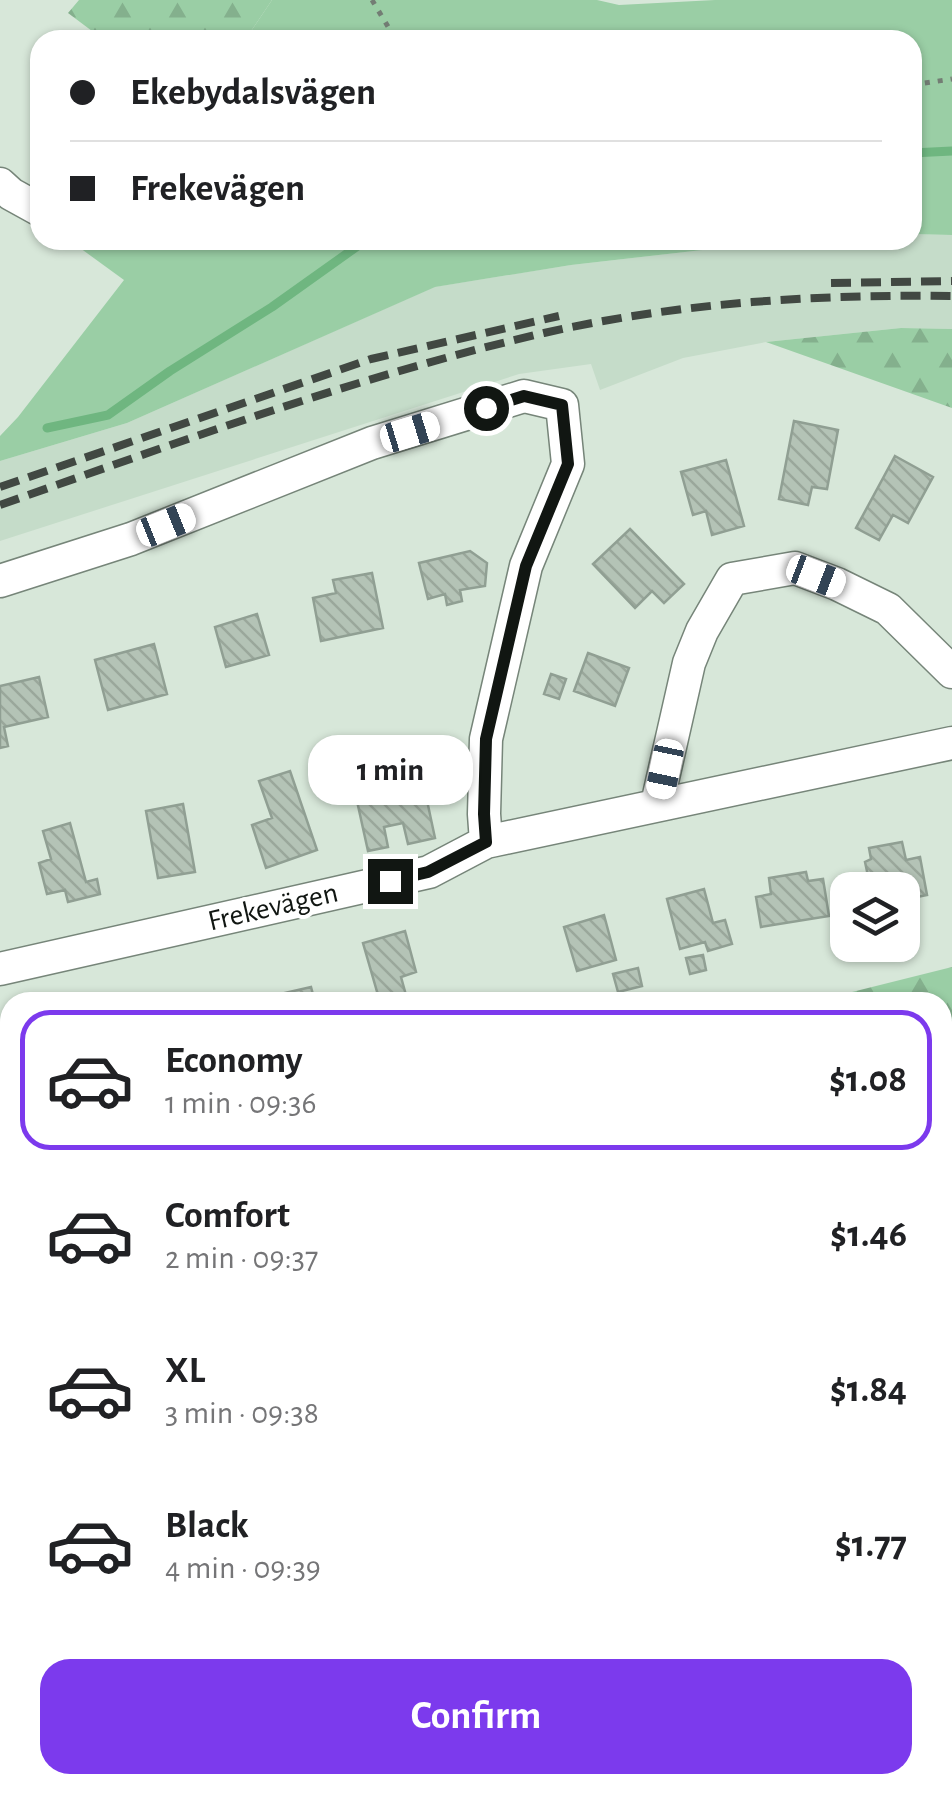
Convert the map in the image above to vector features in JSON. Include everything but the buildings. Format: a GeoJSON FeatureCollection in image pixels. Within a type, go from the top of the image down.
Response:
{"type":"FeatureCollection","features":[{"type":"Feature","properties":{"kind":"street"},"geometry":{"type":"LineString","coordinates":[[0,184],[30,204]]}},
{"type":"Feature","properties":{"kind":"street"},"geometry":{"type":"LineString","coordinates":[[0,581],[132,539],[372,443],[524,396],[562,405],[568,464],[526,566],[486,739],[486,842]]}},
{"type":"Feature","properties":{"kind":"street"},"geometry":{"type":"LineString","coordinates":[[658,804],[689,663],[702,631],[732,579],[794,568],[837,584],[888,609],[952,672]]}},
{"type":"Feature","properties":{"kind":"street","name":"Frekevägen"},"geometry":{"type":"LineString","coordinates":[[0,970],[428,872],[486,842],[952,743]]}},
{"type":"Feature","properties":{"kind":"path"},"geometry":{"type":"LineString","coordinates":[[372,0],[390,30]]}},
{"type":"Feature","properties":{"kind":"path"},"geometry":{"type":"LineString","coordinates":[[922,84],[952,79]]}},
{"type":"Feature","properties":{"kind":"shaded area"},"geometry":{"type":"Polygon","coordinates":[[[922,234],[952,235],[952,329],[901,328],[766,342],[683,358],[600,390],[591,364],[519,374],[0,541],[0,461],[127,423],[434,287],[571,265],[702,250],[922,250],[922,234]]]}},
{"type":"Feature","properties":{"kind":"green space"},"geometry":{"type":"Polygon","coordinates":[[[79,0],[272,0],[252,30],[91,30],[68,13],[79,0]]]}},
{"type":"Feature","properties":{"kind":"green space"},"geometry":{"type":"Polygon","coordinates":[[[272,0],[597,0],[619,5],[715,0],[952,0],[952,235],[922,234],[922,30],[252,30],[272,0]]]}},
{"type":"Feature","properties":{"kind":"green space"},"geometry":{"type":"Polygon","coordinates":[[[83,250],[702,250],[571,265],[435,287],[127,423],[0,461],[0,436],[124,280],[83,250]]]}},
{"type":"Feature","properties":{"kind":"green space"},"geometry":{"type":"Polygon","coordinates":[[[901,328],[952,329],[952,408],[766,342],[901,328]]]}},
{"type":"Feature","properties":{"kind":"green space"},"geometry":{"type":"Polygon","coordinates":[[[952,967],[952,992],[852,992],[952,967]]]}},
{"type":"Feature","properties":{"kind":"waterway"},"geometry":{"type":"LineString","coordinates":[[922,152],[952,151]]}},
{"type":"Feature","properties":{"kind":"waterway"},"geometry":{"type":"LineString","coordinates":[[47,428],[108,415],[352,250]]}},
{"type":"Feature","properties":{"kind":"railway"},"geometry":{"type":"LineString","coordinates":[[831,283],[952,281]]}},
{"type":"Feature","properties":{"kind":"railway"},"geometry":{"type":"LineString","coordinates":[[0,505],[337,390],[544,333],[644,314],[747,302],[952,296]]}},
{"type":"Feature","properties":{"kind":"railway"},"geometry":{"type":"LineString","coordinates":[[0,487],[371,359],[559,316]]}},
{"type":"Feature","properties":{"kind":"route"},"geometry":{"type":"LineString","coordinates":[[390,881],[428,872],[486,842],[486,739],[526,566],[568,464],[562,405],[524,396],[486,408]]}}]}
